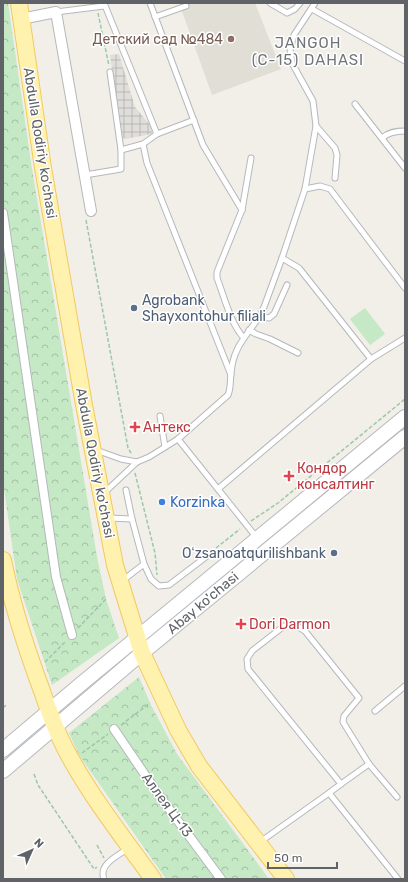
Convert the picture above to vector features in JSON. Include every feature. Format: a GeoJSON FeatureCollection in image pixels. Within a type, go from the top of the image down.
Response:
{"type":"FeatureCollection","features":[{"type":"Feature","properties":{"kind":"main road","name":"Abdulla Qodiriy ko'chasi"},"geometry":{"type":"LineString","coordinates":[[20,11],[43,168],[93,449],[120,582],[137,638],[164,703],[198,766],[286,879]]}},
{"type":"Feature","properties":{"kind":"main road","name":"Abay ko'chasi"},"geometry":{"type":"LineString","coordinates":[[3,750],[405,417]]}},
{"type":"Feature","properties":{"kind":"main road","name":"Abay ko'chasi"},"geometry":{"type":"LineString","coordinates":[[3,770],[405,436]]}},
{"type":"Feature","properties":{"kind":"main road"},"geometry":{"type":"LineString","coordinates":[[3,560],[18,621],[49,711],[71,761],[101,807],[153,879]]}},
{"type":"Feature","properties":{"kind":"street"},"geometry":{"type":"LineString","coordinates":[[20,11],[56,12],[91,211]]}},
{"type":"Feature","properties":{"kind":"street"},"geometry":{"type":"LineString","coordinates":[[3,213],[56,577],[72,635]]}},
{"type":"Feature","properties":{"kind":"street","name":"Аллея Ц-13"},"geometry":{"type":"LineString","coordinates":[[114,729],[158,794],[221,879]]}},
{"type":"Feature","properties":{"kind":"lane"},"geometry":{"type":"LineString","coordinates":[[150,3],[203,145],[242,210]]}},
{"type":"Feature","properties":{"kind":"lane"},"geometry":{"type":"LineString","coordinates":[[270,3],[287,13],[300,3]]}},
{"type":"Feature","properties":{"kind":"lane"},"geometry":{"type":"LineString","coordinates":[[102,496],[137,462],[178,438],[228,395],[233,360],[238,346],[260,316],[282,258],[305,189],[316,126],[313,101],[292,63],[290,49],[294,35],[315,3]]}},
{"type":"Feature","properties":{"kind":"lane"},"geometry":{"type":"LineString","coordinates":[[56,12],[97,7],[104,4],[157,134]]}},
{"type":"Feature","properties":{"kind":"lane"},"geometry":{"type":"LineString","coordinates":[[155,17],[186,6]]}},
{"type":"Feature","properties":{"kind":"lane"},"geometry":{"type":"LineString","coordinates":[[312,9],[405,61]]}},
{"type":"Feature","properties":{"kind":"lane"},"geometry":{"type":"LineString","coordinates":[[85,175],[121,169],[110,72]]}},
{"type":"Feature","properties":{"kind":"lane"},"geometry":{"type":"LineString","coordinates":[[355,104],[405,168]]}},
{"type":"Feature","properties":{"kind":"lane"},"geometry":{"type":"LineString","coordinates":[[120,150],[143,144],[157,134],[194,120]]}},
{"type":"Feature","properties":{"kind":"lane"},"geometry":{"type":"LineString","coordinates":[[316,126],[335,148],[337,155],[335,178]]}},
{"type":"Feature","properties":{"kind":"lane"},"geometry":{"type":"LineString","coordinates":[[382,138],[394,132],[405,131]]}},
{"type":"Feature","properties":{"kind":"lane"},"geometry":{"type":"LineString","coordinates":[[143,144],[147,163],[231,375]]}},
{"type":"Feature","properties":{"kind":"lane"},"geometry":{"type":"LineString","coordinates":[[244,338],[238,332],[234,324],[217,278],[217,272],[242,210],[251,158]]}},
{"type":"Feature","properties":{"kind":"lane"},"geometry":{"type":"LineString","coordinates":[[305,189],[320,186],[330,189],[405,288]]}},
{"type":"Feature","properties":{"kind":"lane"},"geometry":{"type":"LineString","coordinates":[[282,258],[300,268],[371,358]]}},
{"type":"Feature","properties":{"kind":"lane"},"geometry":{"type":"LineString","coordinates":[[260,316],[269,318],[274,314],[287,285]]}},
{"type":"Feature","properties":{"kind":"lane"},"geometry":{"type":"LineString","coordinates":[[249,330],[298,353]]}},
{"type":"Feature","properties":{"kind":"lane"},"geometry":{"type":"LineString","coordinates":[[218,489],[371,358],[405,338]]}},
{"type":"Feature","properties":{"kind":"lane"},"geometry":{"type":"LineString","coordinates":[[160,416],[165,447]]}},
{"type":"Feature","properties":{"kind":"lane"},"geometry":{"type":"LineString","coordinates":[[178,438],[258,538]]}},
{"type":"Feature","properties":{"kind":"lane"},"geometry":{"type":"LineString","coordinates":[[93,449],[121,459],[137,462]]}},
{"type":"Feature","properties":{"kind":"lane"},"geometry":{"type":"LineString","coordinates":[[126,490],[144,564],[151,579],[159,586],[169,585],[211,553],[233,558]]}},
{"type":"Feature","properties":{"kind":"lane"},"geometry":{"type":"LineString","coordinates":[[106,518],[132,519]]}},
{"type":"Feature","properties":{"kind":"lane"},"geometry":{"type":"LineString","coordinates":[[120,582],[144,564]]}},
{"type":"Feature","properties":{"kind":"lane"},"geometry":{"type":"LineString","coordinates":[[341,784],[248,669],[247,659],[252,651],[284,626],[294,625],[305,631],[359,698],[344,716],[343,722],[369,764],[397,797]]}},
{"type":"Feature","properties":{"kind":"lane"},"geometry":{"type":"LineString","coordinates":[[375,711],[405,686]]}},
{"type":"Feature","properties":{"kind":"lane"},"geometry":{"type":"LineString","coordinates":[[258,843],[369,764]]}},
{"type":"Feature","properties":{"kind":"lane"},"geometry":{"type":"LineString","coordinates":[[329,793],[398,879]]}},
{"type":"Feature","properties":{"kind":"lane"},"geometry":{"type":"LineString","coordinates":[[104,879],[103,870],[106,864],[130,847]]}},
{"type":"Feature","properties":{"kind":"path"},"geometry":{"type":"LineString","coordinates":[[97,7],[110,72]]}},
{"type":"Feature","properties":{"kind":"path"},"geometry":{"type":"LineString","coordinates":[[87,220],[128,448],[137,462],[135,474],[155,553],[159,586]]}},
{"type":"Feature","properties":{"kind":"path"},"geometry":{"type":"LineString","coordinates":[[278,503],[405,399]]}},
{"type":"Feature","properties":{"kind":"path"},"geometry":{"type":"LineString","coordinates":[[3,708],[7,704]]}},
{"type":"Feature","properties":{"kind":"path"},"geometry":{"type":"LineString","coordinates":[[34,774],[38,785],[94,869],[106,864],[97,845]]}},
{"type":"Feature","properties":{"kind":"shaded area","name":"Детский сад №484"},"geometry":{"type":"Polygon","coordinates":[[[179,3],[255,3],[281,69],[212,95],[179,3]]]}},
{"type":"Feature","properties":{"kind":"shaded area"},"geometry":{"type":"Polygon","coordinates":[[[119,54],[135,107],[150,125],[152,134],[125,139],[121,137],[110,55],[119,54]]]}},
{"type":"Feature","properties":{"kind":"green space"},"geometry":{"type":"Polygon","coordinates":[[[3,3],[8,3],[32,169],[97,557],[106,599],[119,638],[52,685],[17,579],[3,482],[3,3]]]}},
{"type":"Feature","properties":{"kind":"green space"},"geometry":{"type":"Polygon","coordinates":[[[365,308],[385,334],[370,345],[350,319],[365,308]]]}},
{"type":"Feature","properties":{"kind":"green space"},"geometry":{"type":"Polygon","coordinates":[[[139,677],[150,703],[177,754],[269,879],[166,879],[79,755],[69,733],[139,677]]]}},
{"type":"Feature","properties":{"kind":"place","name":"Детский сад №484"},"geometry":{"type":"Point","coordinates":[231,39]}},
{"type":"Feature","properties":{"kind":"place","name":"Agrobank Shayxontohur filiali"},"geometry":{"type":"Point","coordinates":[134,308]}},
{"type":"Feature","properties":{"kind":"place","name":"Антекс"},"geometry":{"type":"Point","coordinates":[135,427]}},
{"type":"Feature","properties":{"kind":"place","name":"Кондор консалтинг"},"geometry":{"type":"Point","coordinates":[289,476]}},
{"type":"Feature","properties":{"kind":"place","name":"Korzinka"},"geometry":{"type":"Point","coordinates":[162,502]}},
{"type":"Feature","properties":{"kind":"place","name":"Oʻzsanoatqurilishbank"},"geometry":{"type":"Point","coordinates":[334,553]}},
{"type":"Feature","properties":{"kind":"place","name":"Dori Darmon"},"geometry":{"type":"Point","coordinates":[241,624]}},
{"type":"Feature","properties":{"kind":"district","name":"JANGOH (C-15) DAHASI"},"geometry":{"type":"Point","coordinates":[308,52]}}]}
